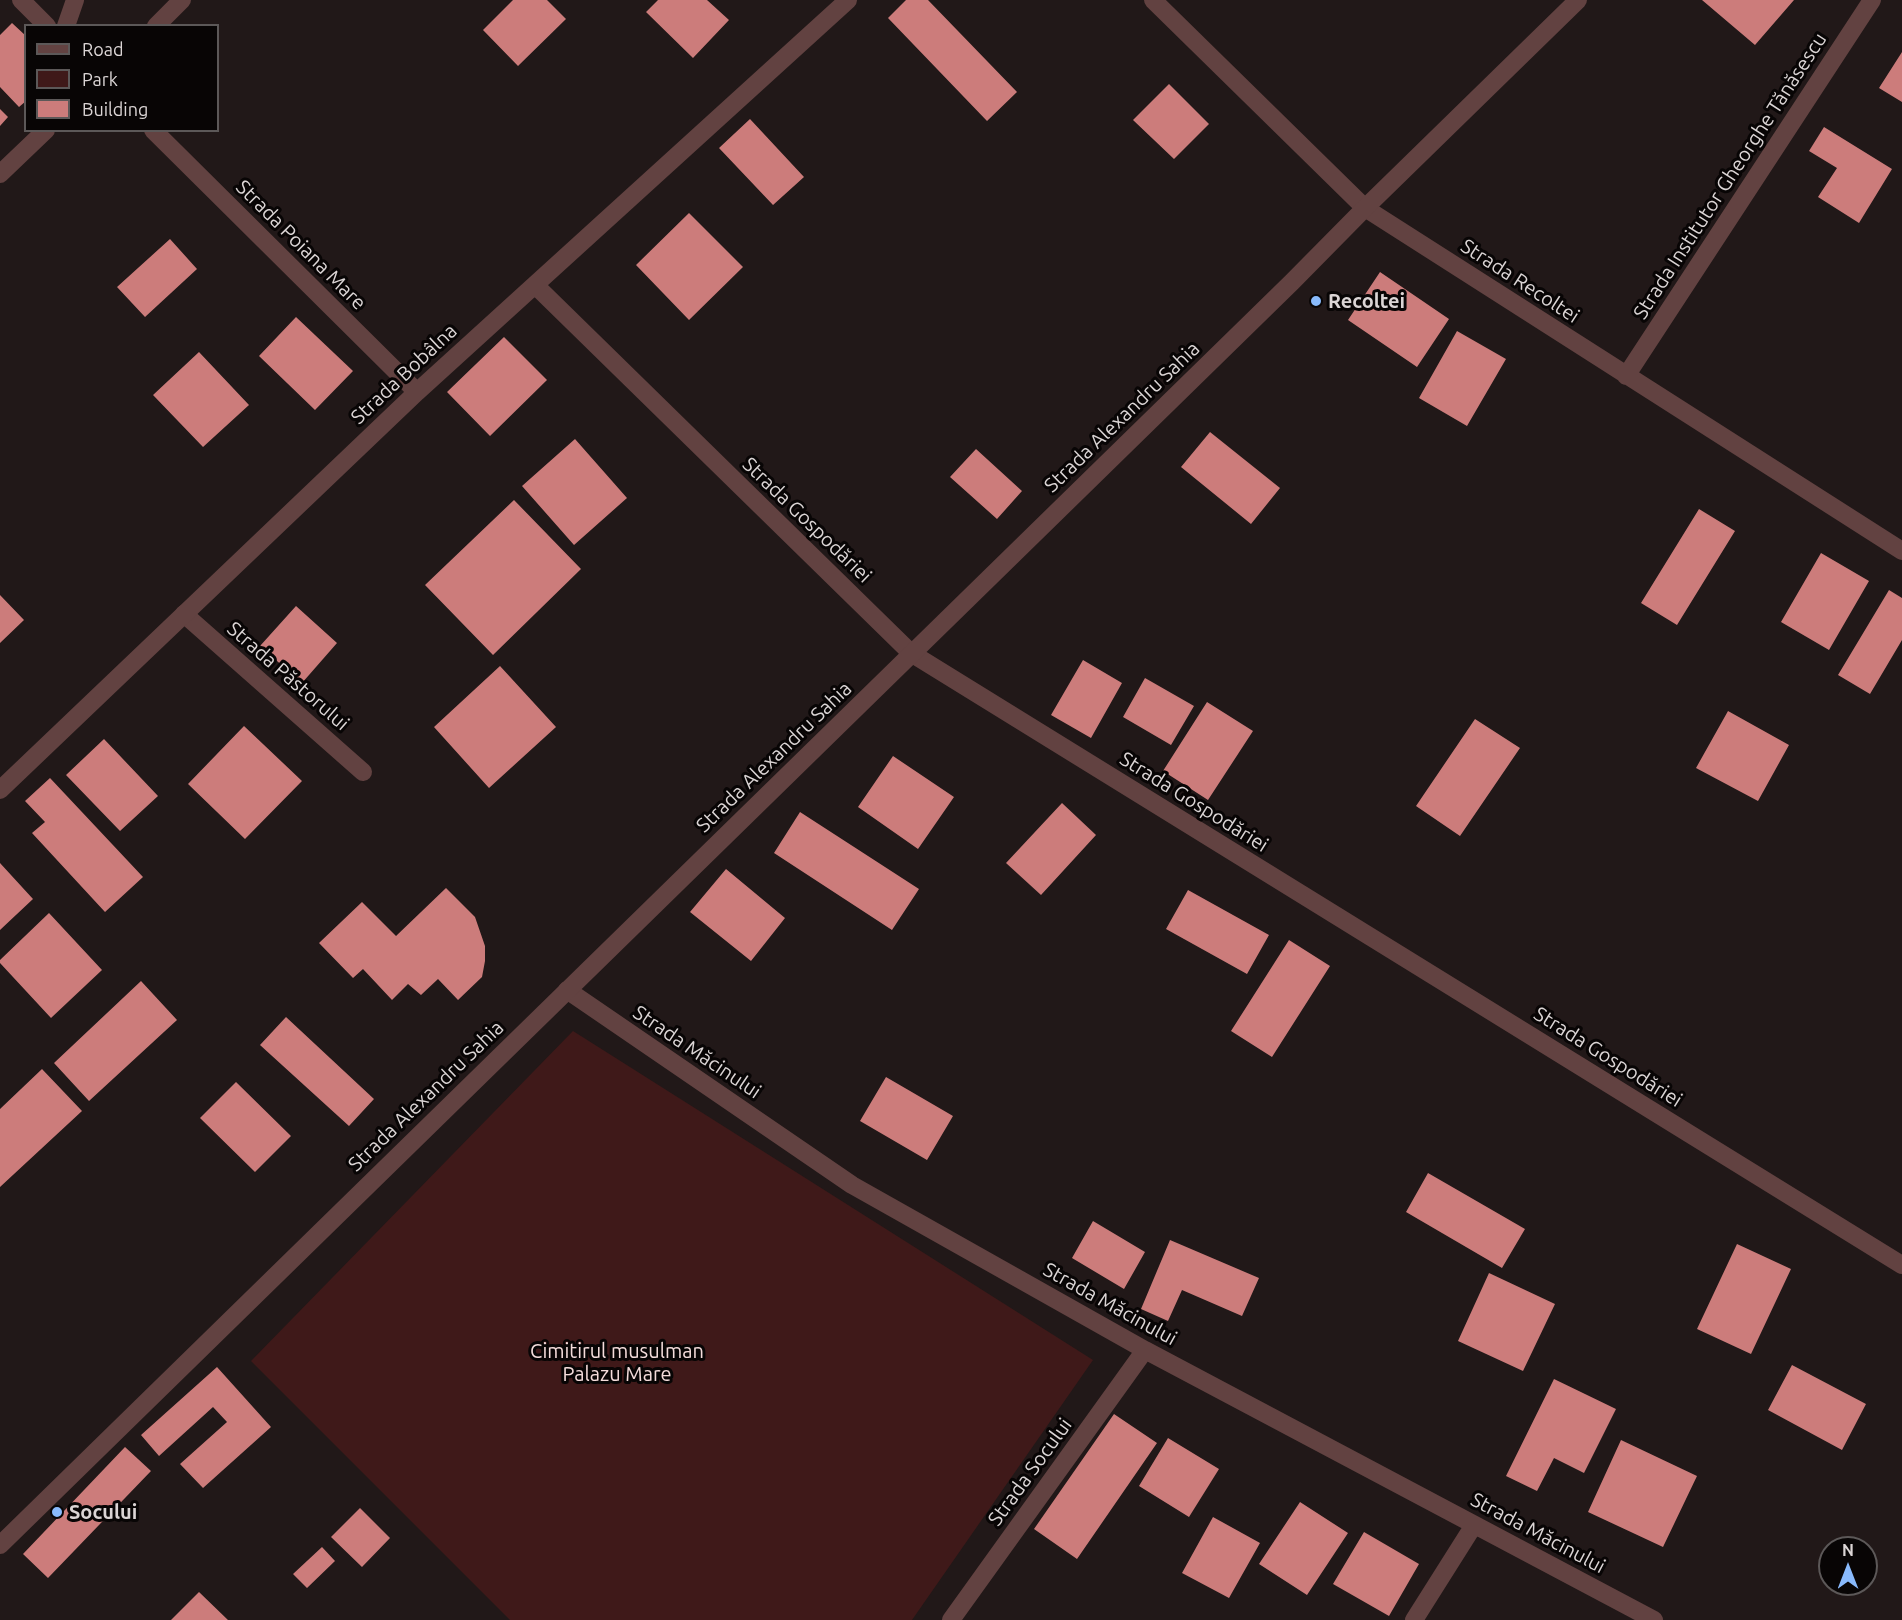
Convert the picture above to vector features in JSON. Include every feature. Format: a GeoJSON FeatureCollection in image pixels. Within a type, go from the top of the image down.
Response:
{"type":"FeatureCollection","features":[{"type":"Feature","properties":{"kind":"street"},"geometry":{"type":"LineString","coordinates":[[21,0],[44,24]]}},
{"type":"Feature","properties":{"kind":"street"},"geometry":{"type":"LineString","coordinates":[[67,24],[75,0]]}},
{"type":"Feature","properties":{"kind":"street"},"geometry":{"type":"LineString","coordinates":[[158,24],[182,0]]}},
{"type":"Feature","properties":{"kind":"street","name":"Strada Bobâlna"},"geometry":{"type":"LineString","coordinates":[[0,790],[417,392],[848,0]]}},
{"type":"Feature","properties":{"kind":"street","name":"Strada Recoltei"},"geometry":{"type":"LineString","coordinates":[[1152,0],[1365,208],[1902,551]]}},
{"type":"Feature","properties":{"kind":"street","name":"Strada Alexandru Sahia"},"geometry":{"type":"LineString","coordinates":[[0,1545],[1578,0]]}},
{"type":"Feature","properties":{"kind":"street","name":"Strada Institutor Gheorghe Tănăsescu"},"geometry":{"type":"LineString","coordinates":[[1626,376],[1872,0]]}},
{"type":"Feature","properties":{"kind":"street"},"geometry":{"type":"LineString","coordinates":[[0,174],[44,132]]}},
{"type":"Feature","properties":{"kind":"street","name":"Strada Poiana Mare"},"geometry":{"type":"LineString","coordinates":[[155,132],[417,392]]}},
{"type":"Feature","properties":{"kind":"street","name":"Strada Gospodăriei"},"geometry":{"type":"LineString","coordinates":[[535,285],[911,653],[1902,1266]]}},
{"type":"Feature","properties":{"kind":"street","name":"Strada Păstorului"},"geometry":{"type":"LineString","coordinates":[[184,614],[363,772]]}},
{"type":"Feature","properties":{"kind":"street","name":"Strada Măcinului"},"geometry":{"type":"LineString","coordinates":[[567,990],[852,1185],[1145,1350],[1654,1620]]}},
{"type":"Feature","properties":{"kind":"street","name":"Strada Socului"},"geometry":{"type":"LineString","coordinates":[[951,1620],[1145,1350]]}},
{"type":"Feature","properties":{"kind":"street"},"geometry":{"type":"LineString","coordinates":[[1414,1620],[1474,1525]]}},
{"type":"Feature","properties":{"kind":"green space","name":"Cimitirul musulman Palazu Mare"},"geometry":{"type":"Polygon","coordinates":[[[573,1031],[1093,1360],[912,1620],[510,1620],[251,1361],[573,1031]]]}},
{"type":"Feature","properties":{"kind":"building"},"geometry":{"type":"Polygon","coordinates":[[[513,0],[547,0],[566,19],[518,66],[483,30],[513,0]]]}},
{"type":"Feature","properties":{"kind":"building"},"geometry":{"type":"Polygon","coordinates":[[[658,0],[707,0],[729,20],[693,58],[646,12],[658,0]]]}},
{"type":"Feature","properties":{"kind":"building"},"geometry":{"type":"Polygon","coordinates":[[[906,0],[928,0],[1017,92],[987,121],[888,18],[906,0]]]}},
{"type":"Feature","properties":{"kind":"building"},"geometry":{"type":"Polygon","coordinates":[[[1702,0],[1794,0],[1755,45],[1702,0]]]}},
{"type":"Feature","properties":{"kind":"building"},"geometry":{"type":"Polygon","coordinates":[[[12,23],[24,34],[24,103],[19,107],[0,87],[0,35],[12,23]]]}},
{"type":"Feature","properties":{"kind":"building"},"geometry":{"type":"Polygon","coordinates":[[[1902,52],[1902,102],[1879,88],[1902,52]]]}},
{"type":"Feature","properties":{"kind":"building"},"geometry":{"type":"Polygon","coordinates":[[[1169,84],[1209,124],[1174,159],[1133,120],[1169,84]]]}},
{"type":"Feature","properties":{"kind":"building"},"geometry":{"type":"Polygon","coordinates":[[[0,109],[8,117],[0,126],[0,109]]]}},
{"type":"Feature","properties":{"kind":"building"},"geometry":{"type":"Polygon","coordinates":[[[750,119],[804,177],[773,205],[719,148],[750,119]]]}},
{"type":"Feature","properties":{"kind":"building"},"geometry":{"type":"Polygon","coordinates":[[[1824,127],[1892,169],[1859,223],[1818,197],[1837,168],[1809,151],[1824,127]]]}},
{"type":"Feature","properties":{"kind":"building"},"geometry":{"type":"Polygon","coordinates":[[[689,213],[743,267],[689,320],[636,265],[689,213]]]}},
{"type":"Feature","properties":{"kind":"building"},"geometry":{"type":"Polygon","coordinates":[[[170,239],[197,269],[145,317],[117,287],[170,239]]]}},
{"type":"Feature","properties":{"kind":"building"},"geometry":{"type":"Polygon","coordinates":[[[1380,272],[1449,319],[1417,367],[1348,320],[1380,272]]]}},
{"type":"Feature","properties":{"kind":"building"},"geometry":{"type":"Polygon","coordinates":[[[296,317],[353,371],[315,410],[259,356],[296,317]]]}},
{"type":"Feature","properties":{"kind":"building"},"geometry":{"type":"Polygon","coordinates":[[[1457,331],[1506,359],[1467,426],[1419,398],[1457,331]]]}},
{"type":"Feature","properties":{"kind":"building"},"geometry":{"type":"Polygon","coordinates":[[[504,337],[547,380],[490,436],[447,392],[504,337]]]}},
{"type":"Feature","properties":{"kind":"building"},"geometry":{"type":"Polygon","coordinates":[[[199,352],[249,405],[203,447],[153,395],[199,352]]]}},
{"type":"Feature","properties":{"kind":"building"},"geometry":{"type":"Polygon","coordinates":[[[1210,432],[1280,488],[1251,524],[1181,467],[1210,432]]]}},
{"type":"Feature","properties":{"kind":"building"},"geometry":{"type":"Polygon","coordinates":[[[575,439],[627,498],[574,545],[522,486],[575,439]]]}},
{"type":"Feature","properties":{"kind":"building"},"geometry":{"type":"Polygon","coordinates":[[[976,449],[1022,491],[997,519],[950,477],[976,449]]]}},
{"type":"Feature","properties":{"kind":"building"},"geometry":{"type":"Polygon","coordinates":[[[514,500],[581,569],[493,655],[425,585],[514,500]]]}},
{"type":"Feature","properties":{"kind":"building"},"geometry":{"type":"Polygon","coordinates":[[[1699,509],[1735,531],[1677,625],[1641,603],[1699,509]]]}},
{"type":"Feature","properties":{"kind":"building"},"geometry":{"type":"Polygon","coordinates":[[[1821,553],[1869,581],[1829,650],[1781,622],[1821,553]]]}},
{"type":"Feature","properties":{"kind":"building"},"geometry":{"type":"Polygon","coordinates":[[[1889,590],[1902,598],[1902,640],[1870,694],[1838,675],[1889,590]]]}},
{"type":"Feature","properties":{"kind":"building"},"geometry":{"type":"Polygon","coordinates":[[[0,595],[24,620],[0,643],[0,595]]]}},
{"type":"Feature","properties":{"kind":"building"},"geometry":{"type":"Polygon","coordinates":[[[296,606],[337,643],[302,683],[260,646],[296,606]]]}},
{"type":"Feature","properties":{"kind":"building"},"geometry":{"type":"Polygon","coordinates":[[[1083,660],[1122,683],[1091,738],[1051,715],[1083,660]]]}},
{"type":"Feature","properties":{"kind":"building"},"geometry":{"type":"Polygon","coordinates":[[[500,666],[556,727],[489,788],[434,727],[500,666]]]}},
{"type":"Feature","properties":{"kind":"building"},"geometry":{"type":"Polygon","coordinates":[[[1145,678],[1194,706],[1171,745],[1123,717],[1145,678]]]}},
{"type":"Feature","properties":{"kind":"building"},"geometry":{"type":"Polygon","coordinates":[[[1207,702],[1253,731],[1208,800],[1163,771],[1207,702]]]}},
{"type":"Feature","properties":{"kind":"building"},"geometry":{"type":"Polygon","coordinates":[[[1728,711],[1789,745],[1758,801],[1696,768],[1728,711]]]}},
{"type":"Feature","properties":{"kind":"building"},"geometry":{"type":"Polygon","coordinates":[[[1475,719],[1520,748],[1460,836],[1416,806],[1475,719]]]}},
{"type":"Feature","properties":{"kind":"building"},"geometry":{"type":"Polygon","coordinates":[[[244,726],[302,781],[245,839],[188,784],[244,726]]]}},
{"type":"Feature","properties":{"kind":"building"},"geometry":{"type":"Polygon","coordinates":[[[104,739],[158,796],[120,831],[66,775],[104,739]]]}},
{"type":"Feature","properties":{"kind":"building"},"geometry":{"type":"Polygon","coordinates":[[[893,756],[954,797],[918,849],[858,807],[893,756]]]}},
{"type":"Feature","properties":{"kind":"building"},"geometry":{"type":"Polygon","coordinates":[[[50,778],[143,877],[105,912],[32,833],[45,822],[25,801],[50,778]]]}},
{"type":"Feature","properties":{"kind":"building"},"geometry":{"type":"Polygon","coordinates":[[[1062,803],[1096,835],[1041,895],[1006,863],[1062,803]]]}},
{"type":"Feature","properties":{"kind":"building"},"geometry":{"type":"Polygon","coordinates":[[[800,812],[919,889],[892,930],[774,853],[800,812]]]}},
{"type":"Feature","properties":{"kind":"building"},"geometry":{"type":"Polygon","coordinates":[[[0,863],[33,899],[0,930],[0,863]]]}},
{"type":"Feature","properties":{"kind":"building"},"geometry":{"type":"Polygon","coordinates":[[[726,869],[785,918],[751,961],[690,912],[726,869]]]}},
{"type":"Feature","properties":{"kind":"building"},"geometry":{"type":"Polygon","coordinates":[[[446,888],[475,917],[485,946],[482,977],[458,1000],[438,979],[421,995],[408,984],[392,1000],[363,969],[353,978],[319,943],[362,902],[396,936],[446,888]]]}},
{"type":"Feature","properties":{"kind":"building"},"geometry":{"type":"Polygon","coordinates":[[[1188,890],[1269,935],[1247,974],[1166,929],[1188,890]]]}},
{"type":"Feature","properties":{"kind":"building"},"geometry":{"type":"Polygon","coordinates":[[[49,913],[102,970],[51,1018],[0,963],[0,960],[49,913]]]}},
{"type":"Feature","properties":{"kind":"building"},"geometry":{"type":"Polygon","coordinates":[[[1289,940],[1330,966],[1272,1057],[1231,1031],[1289,940]]]}},
{"type":"Feature","properties":{"kind":"building"},"geometry":{"type":"Polygon","coordinates":[[[141,981],[177,1020],[89,1101],[54,1063],[141,981]]]}},
{"type":"Feature","properties":{"kind":"building"},"geometry":{"type":"Polygon","coordinates":[[[286,1017],[374,1099],[349,1126],[260,1045],[286,1017]]]}},
{"type":"Feature","properties":{"kind":"building"},"geometry":{"type":"Polygon","coordinates":[[[42,1069],[82,1111],[0,1187],[0,1109],[42,1069]]]}},
{"type":"Feature","properties":{"kind":"building"},"geometry":{"type":"Polygon","coordinates":[[[886,1077],[953,1116],[927,1160],[860,1121],[886,1077]]]}},
{"type":"Feature","properties":{"kind":"building"},"geometry":{"type":"Polygon","coordinates":[[[236,1082],[291,1136],[255,1172],[200,1118],[236,1082]]]}},
{"type":"Feature","properties":{"kind":"building"},"geometry":{"type":"Polygon","coordinates":[[[1428,1173],[1525,1229],[1502,1268],[1406,1212],[1428,1173]]]}},
{"type":"Feature","properties":{"kind":"building"},"geometry":{"type":"Polygon","coordinates":[[[1093,1221],[1145,1252],[1124,1289],[1072,1258],[1093,1221]]]}},
{"type":"Feature","properties":{"kind":"building"},"geometry":{"type":"Polygon","coordinates":[[[1170,1240],[1259,1278],[1242,1316],[1182,1290],[1168,1321],[1141,1309],[1170,1240]]]}},
{"type":"Feature","properties":{"kind":"building"},"geometry":{"type":"Polygon","coordinates":[[[1737,1244],[1791,1269],[1751,1354],[1697,1329],[1737,1244]]]}},
{"type":"Feature","properties":{"kind":"building"},"geometry":{"type":"Polygon","coordinates":[[[1489,1273],[1555,1304],[1523,1371],[1458,1341],[1489,1273]]]}},
{"type":"Feature","properties":{"kind":"building"},"geometry":{"type":"Polygon","coordinates":[[[1792,1365],[1866,1404],[1842,1450],[1768,1410],[1792,1365]]]}},
{"type":"Feature","properties":{"kind":"building"},"geometry":{"type":"Polygon","coordinates":[[[217,1367],[271,1427],[203,1488],[180,1464],[227,1422],[213,1407],[159,1456],[141,1435],[217,1367]]]}},
{"type":"Feature","properties":{"kind":"building"},"geometry":{"type":"Polygon","coordinates":[[[1554,1379],[1616,1409],[1584,1473],[1554,1458],[1537,1491],[1506,1476],[1554,1379]]]}},
{"type":"Feature","properties":{"kind":"building"},"geometry":{"type":"Polygon","coordinates":[[[1114,1414],[1157,1443],[1077,1559],[1034,1529],[1114,1414]]]}},
{"type":"Feature","properties":{"kind":"building"},"geometry":{"type":"Polygon","coordinates":[[[1168,1438],[1219,1469],[1189,1517],[1139,1486],[1168,1438]]]}},
{"type":"Feature","properties":{"kind":"building"},"geometry":{"type":"Polygon","coordinates":[[[1621,1440],[1697,1476],[1663,1547],[1588,1512],[1621,1440]]]}},
{"type":"Feature","properties":{"kind":"building"},"geometry":{"type":"Polygon","coordinates":[[[125,1447],[151,1471],[48,1578],[23,1554],[125,1447]]]}},
{"type":"Feature","properties":{"kind":"building"},"geometry":{"type":"Polygon","coordinates":[[[1300,1502],[1348,1533],[1307,1595],[1259,1564],[1300,1502]]]}},
{"type":"Feature","properties":{"kind":"building"},"geometry":{"type":"Polygon","coordinates":[[[360,1508],[390,1538],[362,1567],[331,1537],[360,1508]]]}},
{"type":"Feature","properties":{"kind":"building"},"geometry":{"type":"Polygon","coordinates":[[[1213,1517],[1260,1543],[1229,1598],[1182,1573],[1213,1517]]]}},
{"type":"Feature","properties":{"kind":"building"},"geometry":{"type":"Polygon","coordinates":[[[1364,1532],[1419,1564],[1389,1616],[1333,1584],[1364,1532]]]}},
{"type":"Feature","properties":{"kind":"building"},"geometry":{"type":"Polygon","coordinates":[[[322,1547],[335,1561],[307,1588],[293,1574],[322,1547]]]}},
{"type":"Feature","properties":{"kind":"building"},"geometry":{"type":"Polygon","coordinates":[[[199,1592],[228,1620],[171,1620],[199,1592]]]}},
{"type":"Feature","properties":{"kind":"place","name":"Recoltei"},"geometry":{"type":"Point","coordinates":[1316,301]}},
{"type":"Feature","properties":{"kind":"place","name":"Socului"},"geometry":{"type":"Point","coordinates":[57,1512]}}]}
